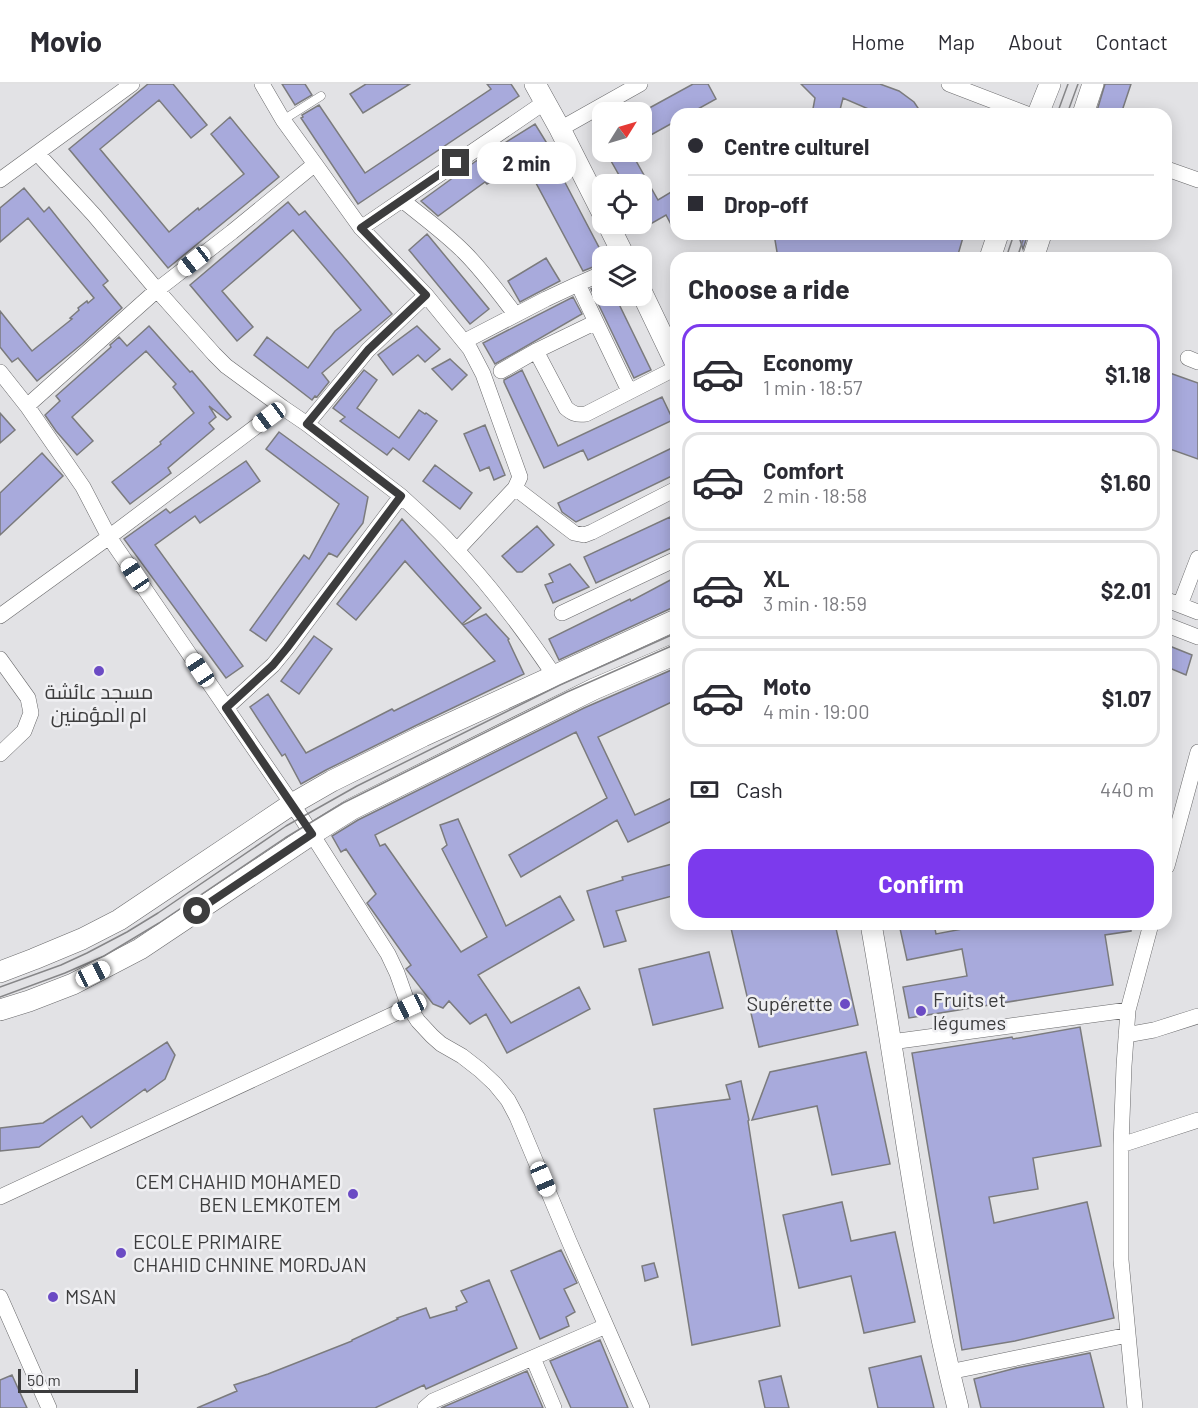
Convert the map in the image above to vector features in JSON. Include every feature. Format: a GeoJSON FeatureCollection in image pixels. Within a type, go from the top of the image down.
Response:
{"type":"FeatureCollection","features":[{"type":"Feature","properties":{"kind":"street"},"geometry":{"type":"LineString","coordinates":[[0,180],[132,84]]}},
{"type":"Feature","properties":{"kind":"street"},"geometry":{"type":"LineString","coordinates":[[262,84],[283,120],[361,228],[426,295],[465,341],[483,374],[519,474],[519,480],[515,488],[457,550]]}},
{"type":"Feature","properties":{"kind":"street"},"geometry":{"type":"LineString","coordinates":[[561,129],[640,84]]}},
{"type":"Feature","properties":{"kind":"street"},"geometry":{"type":"LineString","coordinates":[[949,84],[1011,108]]}},
{"type":"Feature","properties":{"kind":"street"},"geometry":{"type":"LineString","coordinates":[[1040,108],[1050,84]]}},
{"type":"Feature","properties":{"kind":"street"},"geometry":{"type":"LineString","coordinates":[[1085,108],[1093,84]]}},
{"type":"Feature","properties":{"kind":"street"},"geometry":{"type":"LineString","coordinates":[[361,228],[402,200],[540,93],[561,129],[592,192]]}},
{"type":"Feature","properties":{"kind":"street"},"geometry":{"type":"LineString","coordinates":[[37,153],[226,366],[401,496],[457,550],[506,608],[554,675]]}},
{"type":"Feature","properties":{"kind":"street"},"geometry":{"type":"LineString","coordinates":[[27,406],[157,290],[315,165]]}},
{"type":"Feature","properties":{"kind":"street"},"geometry":{"type":"LineString","coordinates":[[1172,171],[1198,180]]}},
{"type":"Feature","properties":{"kind":"street"},"geometry":{"type":"LineString","coordinates":[[402,200],[464,252],[515,314]]}},
{"type":"Feature","properties":{"kind":"street"},"geometry":{"type":"LineString","coordinates":[[465,341],[515,314],[592,278]]}},
{"type":"Feature","properties":{"kind":"street"},"geometry":{"type":"LineString","coordinates":[[578,284],[629,392]]}},
{"type":"Feature","properties":{"kind":"street"},"geometry":{"type":"LineString","coordinates":[[307,424],[368,350],[426,295]]}},
{"type":"Feature","properties":{"kind":"street"},"geometry":{"type":"LineString","coordinates":[[648,306],[670,353]]}},
{"type":"Feature","properties":{"kind":"street"},"geometry":{"type":"LineString","coordinates":[[501,370],[596,322]]}},
{"type":"Feature","properties":{"kind":"street"},"geometry":{"type":"LineString","coordinates":[[536,351],[562,403],[574,414],[586,414],[670,369]]}},
{"type":"Feature","properties":{"kind":"street"},"geometry":{"type":"LineString","coordinates":[[0,372],[27,406],[83,487],[109,537],[312,834],[388,954],[409,1007],[418,1021],[432,1036],[480,1070],[508,1100],[642,1408]]}},
{"type":"Feature","properties":{"kind":"street"},"geometry":{"type":"LineString","coordinates":[[0,616],[282,407]]}},
{"type":"Feature","properties":{"kind":"street"},"geometry":{"type":"LineString","coordinates":[[515,488],[570,530],[581,535],[592,532],[670,492]]}},
{"type":"Feature","properties":{"kind":"street"},"geometry":{"type":"LineString","coordinates":[[226,708],[266,672],[287,648],[401,496]]}},
{"type":"Feature","properties":{"kind":"street"},"geometry":{"type":"LineString","coordinates":[[1198,558],[1174,603],[1198,612]]}},
{"type":"Feature","properties":{"kind":"street"},"geometry":{"type":"LineString","coordinates":[[562,613],[670,562]]}},
{"type":"Feature","properties":{"kind":"street"},"geometry":{"type":"LineString","coordinates":[[0,972],[81,939],[119,920],[292,804],[332,781],[402,746],[670,623]]}},
{"type":"Feature","properties":{"kind":"street"},"geometry":{"type":"LineString","coordinates":[[1172,627],[1198,637]]}},
{"type":"Feature","properties":{"kind":"street"},"geometry":{"type":"LineString","coordinates":[[0,1010],[73,984],[130,954],[352,809],[594,689],[670,657]]}},
{"type":"Feature","properties":{"kind":"street"},"geometry":{"type":"LineString","coordinates":[[0,659],[28,698],[31,714],[24,731],[0,754]]}},
{"type":"Feature","properties":{"kind":"street"},"geometry":{"type":"LineString","coordinates":[[1172,848],[1198,752]]}},
{"type":"Feature","properties":{"kind":"street"},"geometry":{"type":"LineString","coordinates":[[872,930],[923,1247],[958,1408]]}},
{"type":"Feature","properties":{"kind":"street"},"geometry":{"type":"LineString","coordinates":[[1135,1408],[1121,1260],[1121,1145],[1128,1010],[1149,930]]}},
{"type":"Feature","properties":{"kind":"street"},"geometry":{"type":"LineString","coordinates":[[0,1197],[409,1007]]}},
{"type":"Feature","properties":{"kind":"street"},"geometry":{"type":"LineString","coordinates":[[891,1042],[1128,1010]]}},
{"type":"Feature","properties":{"kind":"street"},"geometry":{"type":"LineString","coordinates":[[1126,1035],[1154,1030],[1198,1016]]}},
{"type":"Feature","properties":{"kind":"street"},"geometry":{"type":"LineString","coordinates":[[1121,1145],[1198,1120]]}},
{"type":"Feature","properties":{"kind":"street"},"geometry":{"type":"LineString","coordinates":[[0,1297],[49,1408]]}},
{"type":"Feature","properties":{"kind":"street"},"geometry":{"type":"LineString","coordinates":[[425,1408],[433,1401],[606,1326]]}},
{"type":"Feature","properties":{"kind":"street"},"geometry":{"type":"LineString","coordinates":[[949,1372],[1128,1335]]}},
{"type":"Feature","properties":{"kind":"street"},"geometry":{"type":"LineString","coordinates":[[533,1358],[554,1408]]}},
{"type":"Feature","properties":{"kind":"lane"},"geometry":{"type":"LineString","coordinates":[[283,120],[321,96]]}},
{"type":"Feature","properties":{"kind":"building"},"geometry":{"type":"Polygon","coordinates":[[[148,84],[173,84],[207,125],[191,138],[159,100],[100,149],[169,232],[244,174],[211,134],[230,117],[279,177],[168,268],[69,149],[148,84]]]}},
{"type":"Feature","properties":{"kind":"building"},"geometry":{"type":"Polygon","coordinates":[[[282,84],[305,84],[312,95],[295,105],[282,84]]]}},
{"type":"Feature","properties":{"kind":"building"},"geometry":{"type":"Polygon","coordinates":[[[366,84],[410,84],[363,113],[350,94],[366,84]]]}},
{"type":"Feature","properties":{"kind":"building"},"geometry":{"type":"Polygon","coordinates":[[[487,84],[511,84],[519,96],[358,204],[301,118],[302,115],[319,105],[365,173],[491,89],[487,84]]]}},
{"type":"Feature","properties":{"kind":"building"},"geometry":{"type":"Polygon","coordinates":[[[693,84],[708,84],[716,99],[700,108],[670,108],[670,124],[652,134],[652,107],[693,84]]]}},
{"type":"Feature","properties":{"kind":"building"},"geometry":{"type":"Polygon","coordinates":[[[801,84],[880,84],[899,91],[914,102],[918,108],[866,108],[843,98],[840,108],[813,108],[815,98],[801,84]]]}},
{"type":"Feature","properties":{"kind":"building"},"geometry":{"type":"Polygon","coordinates":[[[1105,84],[1131,84],[1123,108],[1098,108],[1105,84]]]}},
{"type":"Feature","properties":{"kind":"building"},"geometry":{"type":"Polygon","coordinates":[[[535,124],[548,145],[487,184],[485,182],[438,216],[421,201],[476,161],[535,124]]]}},
{"type":"Feature","properties":{"kind":"building"},"geometry":{"type":"Polygon","coordinates":[[[612,162],[637,162],[643,174],[618,174],[612,162]]]}},
{"type":"Feature","properties":{"kind":"building"},"geometry":{"type":"Polygon","coordinates":[[[559,171],[598,246],[592,246],[592,267],[583,271],[536,183],[559,171]]]}},
{"type":"Feature","properties":{"kind":"building"},"geometry":{"type":"Polygon","coordinates":[[[24,188],[44,212],[49,207],[108,281],[103,285],[122,308],[37,381],[18,358],[12,362],[0,347],[0,311],[32,351],[72,319],[70,318],[79,310],[78,308],[94,298],[28,218],[0,242],[0,208],[24,188]]]}},
{"type":"Feature","properties":{"kind":"building"},"geometry":{"type":"Polygon","coordinates":[[[652,189],[658,200],[670,193],[670,223],[666,215],[652,223],[652,189]]]}},
{"type":"Feature","properties":{"kind":"building"},"geometry":{"type":"Polygon","coordinates":[[[288,202],[299,215],[305,211],[392,314],[322,373],[329,382],[312,400],[254,355],[267,337],[308,368],[335,331],[361,310],[293,230],[222,291],[253,327],[237,341],[190,285],[288,202]]]}},
{"type":"Feature","properties":{"kind":"building"},"geometry":{"type":"Polygon","coordinates":[[[427,234],[489,309],[470,324],[409,250],[427,234]]]}},
{"type":"Feature","properties":{"kind":"building"},"geometry":{"type":"Polygon","coordinates":[[[775,240],[962,240],[959,252],[777,252],[775,240]]]}},
{"type":"Feature","properties":{"kind":"building"},"geometry":{"type":"Polygon","coordinates":[[[1020,240],[1026,240],[1023,249],[1020,240]]]}},
{"type":"Feature","properties":{"kind":"building"},"geometry":{"type":"Polygon","coordinates":[[[546,258],[560,281],[520,302],[508,281],[546,258]]]}},
{"type":"Feature","properties":{"kind":"building"},"geometry":{"type":"Polygon","coordinates":[[[573,297],[582,314],[495,364],[483,343],[573,297]]]}},
{"type":"Feature","properties":{"kind":"building"},"geometry":{"type":"Polygon","coordinates":[[[599,306],[620,306],[651,370],[634,378],[599,306]]]}},
{"type":"Feature","properties":{"kind":"building"},"geometry":{"type":"Polygon","coordinates":[[[149,326],[190,372],[192,371],[231,417],[227,420],[209,406],[216,417],[209,423],[214,429],[168,468],[171,473],[130,504],[112,482],[161,444],[160,442],[194,413],[173,387],[176,384],[146,351],[72,417],[93,441],[77,455],[45,415],[60,401],[56,396],[111,347],[110,345],[119,337],[127,346],[149,326]]]}},
{"type":"Feature","properties":{"kind":"building"},"geometry":{"type":"Polygon","coordinates":[[[417,326],[440,349],[425,362],[418,355],[393,375],[378,355],[417,326]]]}},
{"type":"Feature","properties":{"kind":"building"},"geometry":{"type":"Polygon","coordinates":[[[450,359],[467,375],[452,390],[432,369],[450,359]]]}},
{"type":"Feature","properties":{"kind":"building"},"geometry":{"type":"Polygon","coordinates":[[[364,370],[377,380],[357,408],[399,438],[419,410],[437,421],[409,460],[393,448],[387,455],[340,421],[345,417],[333,408],[364,370]]]}},
{"type":"Feature","properties":{"kind":"building"},"geometry":{"type":"Polygon","coordinates":[[[522,370],[558,446],[662,397],[670,414],[670,421],[588,460],[583,450],[544,468],[504,380],[522,370]]]}},
{"type":"Feature","properties":{"kind":"building"},"geometry":{"type":"Polygon","coordinates":[[[1172,374],[1198,383],[1198,459],[1172,450],[1172,374]]]}},
{"type":"Feature","properties":{"kind":"building"},"geometry":{"type":"Polygon","coordinates":[[[0,413],[15,430],[0,443],[0,413]]]}},
{"type":"Feature","properties":{"kind":"building"},"geometry":{"type":"Polygon","coordinates":[[[485,425],[505,475],[494,480],[489,467],[480,471],[464,434],[485,425]]]}},
{"type":"Feature","properties":{"kind":"building"},"geometry":{"type":"Polygon","coordinates":[[[279,432],[368,497],[363,523],[337,557],[329,553],[266,641],[250,630],[304,555],[309,559],[339,504],[266,449],[279,432]]]}},
{"type":"Feature","properties":{"kind":"building"},"geometry":{"type":"Polygon","coordinates":[[[670,449],[670,477],[576,522],[562,512],[558,503],[670,449]]]}},
{"type":"Feature","properties":{"kind":"building"},"geometry":{"type":"Polygon","coordinates":[[[42,453],[63,476],[0,535],[0,493],[42,453]]]}},
{"type":"Feature","properties":{"kind":"building"},"geometry":{"type":"Polygon","coordinates":[[[246,461],[260,481],[200,523],[195,516],[155,545],[243,666],[226,678],[124,539],[166,509],[170,513],[246,461]]]}},
{"type":"Feature","properties":{"kind":"building"},"geometry":{"type":"Polygon","coordinates":[[[435,465],[472,493],[460,509],[423,481],[435,465]]]}},
{"type":"Feature","properties":{"kind":"building"},"geometry":{"type":"Polygon","coordinates":[[[670,517],[670,549],[596,583],[584,557],[670,517]]]}},
{"type":"Feature","properties":{"kind":"building"},"geometry":{"type":"Polygon","coordinates":[[[402,519],[481,608],[462,624],[405,561],[356,620],[337,604],[402,519]]]}},
{"type":"Feature","properties":{"kind":"building"},"geometry":{"type":"Polygon","coordinates":[[[537,526],[554,545],[522,572],[517,572],[502,556],[537,526]]]}},
{"type":"Feature","properties":{"kind":"building"},"geometry":{"type":"Polygon","coordinates":[[[570,564],[589,587],[553,603],[545,585],[553,582],[549,574],[570,564]]]}},
{"type":"Feature","properties":{"kind":"building"},"geometry":{"type":"Polygon","coordinates":[[[670,580],[670,609],[559,660],[549,639],[630,599],[631,601],[670,580]]]}},
{"type":"Feature","properties":{"kind":"building"},"geometry":{"type":"Polygon","coordinates":[[[486,614],[509,639],[524,674],[301,784],[285,754],[282,756],[250,707],[268,694],[306,753],[392,709],[394,711],[495,661],[463,625],[486,614]]]}},
{"type":"Feature","properties":{"kind":"building"},"geometry":{"type":"Polygon","coordinates":[[[314,636],[332,649],[299,694],[281,681],[314,636]]]}},
{"type":"Feature","properties":{"kind":"building"},"geometry":{"type":"Polygon","coordinates":[[[1172,647],[1192,655],[1186,675],[1172,669],[1172,647]]]}},
{"type":"Feature","properties":{"kind":"building"},"geometry":{"type":"Polygon","coordinates":[[[670,671],[670,703],[598,737],[635,815],[670,799],[670,822],[628,842],[617,820],[521,877],[509,855],[607,798],[576,732],[375,835],[380,846],[385,844],[461,952],[487,937],[442,849],[447,845],[440,825],[458,819],[506,926],[560,896],[574,920],[478,975],[511,1023],[579,987],[590,1009],[507,1053],[486,1014],[470,1024],[449,1001],[443,1008],[433,1004],[406,969],[411,965],[367,903],[376,894],[346,849],[341,852],[332,836],[358,820],[584,708],[670,671]]]}},
{"type":"Feature","properties":{"kind":"building"},"geometry":{"type":"Polygon","coordinates":[[[670,865],[670,897],[616,911],[626,941],[604,947],[587,891],[623,880],[622,877],[670,865]]]}},
{"type":"Feature","properties":{"kind":"building"},"geometry":{"type":"Polygon","coordinates":[[[731,930],[836,930],[858,1025],[759,1047],[731,930]]]}},
{"type":"Feature","properties":{"kind":"building"},"geometry":{"type":"Polygon","coordinates":[[[900,930],[935,930],[936,934],[957,930],[1131,930],[1105,935],[1113,985],[909,1018],[903,987],[967,976],[962,949],[907,960],[900,930]]]}},
{"type":"Feature","properties":{"kind":"building"},"geometry":{"type":"Polygon","coordinates":[[[709,952],[723,1008],[653,1025],[639,969],[709,952]]]}},
{"type":"Feature","properties":{"kind":"building"},"geometry":{"type":"Polygon","coordinates":[[[1080,1027],[1101,1146],[1033,1158],[1038,1189],[989,1197],[994,1223],[1087,1202],[1114,1318],[1015,1341],[962,1350],[912,1053],[1080,1027]]]}},
{"type":"Feature","properties":{"kind":"building"},"geometry":{"type":"Polygon","coordinates":[[[167,1042],[175,1055],[165,1079],[147,1092],[145,1089],[91,1128],[82,1116],[39,1147],[0,1151],[0,1128],[43,1123],[167,1042]]]}},
{"type":"Feature","properties":{"kind":"building"},"geometry":{"type":"Polygon","coordinates":[[[866,1052],[890,1164],[832,1175],[817,1106],[752,1120],[770,1072],[866,1052]]]}},
{"type":"Feature","properties":{"kind":"building"},"geometry":{"type":"Polygon","coordinates":[[[741,1081],[780,1326],[692,1345],[654,1109],[730,1099],[726,1085],[741,1081]]]}},
{"type":"Feature","properties":{"kind":"building"},"geometry":{"type":"Polygon","coordinates":[[[842,1202],[851,1241],[895,1232],[915,1322],[864,1333],[851,1276],[799,1288],[783,1215],[842,1202]]]}},
{"type":"Feature","properties":{"kind":"building"},"geometry":{"type":"Polygon","coordinates":[[[561,1250],[577,1283],[564,1289],[575,1312],[566,1317],[569,1326],[540,1339],[511,1271],[561,1250]]]}},
{"type":"Feature","properties":{"kind":"building"},"geometry":{"type":"Polygon","coordinates":[[[654,1263],[658,1277],[645,1281],[642,1266],[654,1263]]]}},
{"type":"Feature","properties":{"kind":"building"},"geometry":{"type":"Polygon","coordinates":[[[489,1280],[517,1348],[426,1389],[424,1385],[375,1408],[197,1408],[237,1391],[234,1385],[352,1341],[397,1318],[426,1308],[430,1318],[457,1310],[456,1307],[467,1302],[461,1291],[489,1280]]]}},
{"type":"Feature","properties":{"kind":"building"},"geometry":{"type":"Polygon","coordinates":[[[600,1340],[628,1408],[571,1408],[550,1361],[600,1340]]]}},
{"type":"Feature","properties":{"kind":"building"},"geometry":{"type":"Polygon","coordinates":[[[1090,1353],[1104,1408],[981,1408],[974,1379],[1090,1353]]]}},
{"type":"Feature","properties":{"kind":"building"},"geometry":{"type":"Polygon","coordinates":[[[921,1356],[934,1408],[878,1408],[869,1368],[921,1356]]]}},
{"type":"Feature","properties":{"kind":"building"},"geometry":{"type":"Polygon","coordinates":[[[527,1371],[543,1408],[441,1408],[527,1371]]]}},
{"type":"Feature","properties":{"kind":"building"},"geometry":{"type":"Polygon","coordinates":[[[12,1375],[27,1408],[0,1408],[0,1380],[12,1375]]]}},
{"type":"Feature","properties":{"kind":"building"},"geometry":{"type":"Polygon","coordinates":[[[781,1376],[789,1408],[765,1408],[759,1381],[781,1376]]]}},
{"type":"Feature","properties":{"kind":"tram line"},"geometry":{"type":"LineString","coordinates":[[1059,108],[1068,84]]}},
{"type":"Feature","properties":{"kind":"tram line"},"geometry":{"type":"LineString","coordinates":[[1069,108],[1078,84]]}},
{"type":"Feature","properties":{"kind":"tram line"},"geometry":{"type":"LineString","coordinates":[[1008,252],[1012,240]]}},
{"type":"Feature","properties":{"kind":"tram line"},"geometry":{"type":"LineString","coordinates":[[1019,252],[1023,240]]}},
{"type":"Feature","properties":{"kind":"tram line"},"geometry":{"type":"LineString","coordinates":[[0,987],[61,965],[127,932],[286,826],[357,786],[560,685],[670,636]]}},
{"type":"Feature","properties":{"kind":"tram line"},"geometry":{"type":"LineString","coordinates":[[0,997],[104,956],[159,923],[285,838],[343,803],[567,692],[670,647]]}},
{"type":"Feature","properties":{"kind":"place","name":"مسجد عائشة ام المؤمنين"},"geometry":{"type":"Point","coordinates":[99,671]}},
{"type":"Feature","properties":{"kind":"place","name":"Supérette"},"geometry":{"type":"Point","coordinates":[845,1004]}},
{"type":"Feature","properties":{"kind":"place","name":"Fruits et légumes"},"geometry":{"type":"Point","coordinates":[921,1011]}},
{"type":"Feature","properties":{"kind":"place","name":"CEM CHAHID MOHAMED BEN LEMKOTEM"},"geometry":{"type":"Point","coordinates":[353,1194]}},
{"type":"Feature","properties":{"kind":"place","name":"ECOLE PRIMAIRE CHAHID CHNINE MORDJAN"},"geometry":{"type":"Point","coordinates":[121,1253]}},
{"type":"Feature","properties":{"kind":"place","name":"MSAN"},"geometry":{"type":"Point","coordinates":[53,1297]}},
{"type":"Feature","properties":{"kind":"route"},"geometry":{"type":"LineString","coordinates":[[197,911],[312,834],[226,708],[273,665],[401,496],[307,424],[368,350],[426,295],[361,228],[456,163]]}}]}
